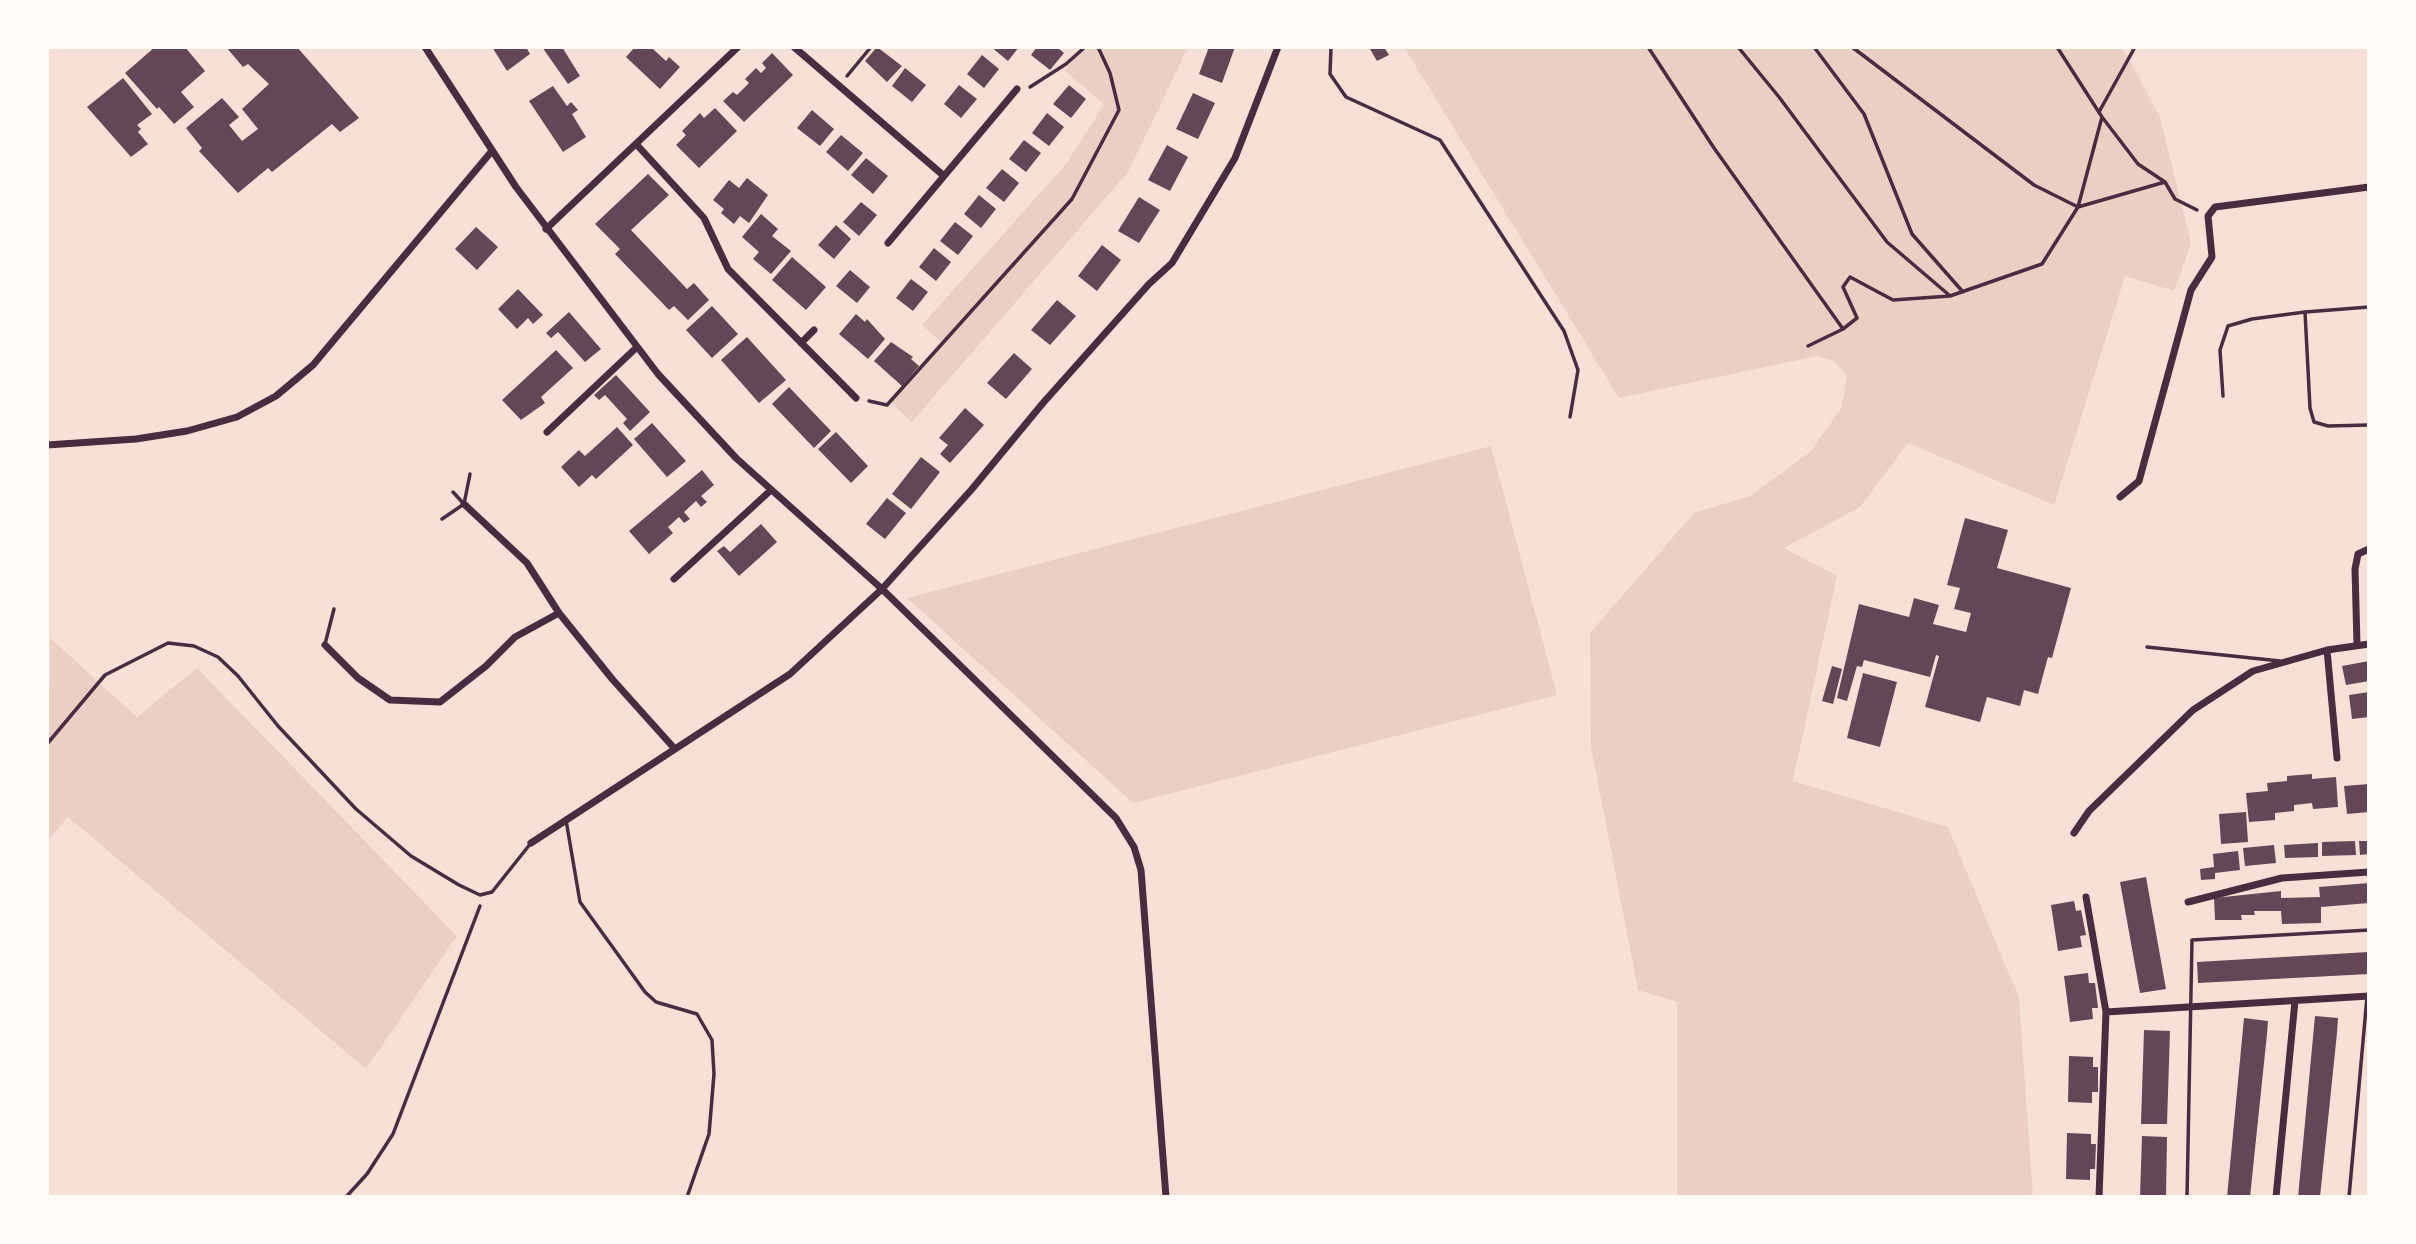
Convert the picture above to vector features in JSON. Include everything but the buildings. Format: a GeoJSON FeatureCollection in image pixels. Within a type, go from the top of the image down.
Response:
{"type":"FeatureCollection","features":[{"type":"Feature","properties":{"kind":"street"},"geometry":{"type":"LineString","coordinates":[[425,47],[491,152],[546,229],[637,347],[727,449],[882,589],[1116,818],[1134,847],[1141,870],[1166,1197]]}},
{"type":"Feature","properties":{"kind":"street"},"geometry":{"type":"LineString","coordinates":[[546,229],[738,47]]}},
{"type":"Feature","properties":{"kind":"street"},"geometry":{"type":"LineString","coordinates":[[793,47],[944,176]]}},
{"type":"Feature","properties":{"kind":"street"},"geometry":{"type":"LineString","coordinates":[[531,843],[790,674],[882,589],[972,489],[1042,403],[1172,263],[1235,158],[1278,47]]}},
{"type":"Feature","properties":{"kind":"street"},"geometry":{"type":"LineString","coordinates":[[888,243],[1017,89]]}},
{"type":"Feature","properties":{"kind":"street"},"geometry":{"type":"LineString","coordinates":[[637,145],[704,218],[728,270],[856,398]]}},
{"type":"Feature","properties":{"kind":"street"},"geometry":{"type":"LineString","coordinates":[[47,445],[136,439],[187,432],[237,417],[276,396],[313,365],[491,152]]}},
{"type":"Feature","properties":{"kind":"street"},"geometry":{"type":"LineString","coordinates":[[2120,497],[2139,481],[2192,290],[2212,257],[2208,216],[2215,207],[2369,187]]}},
{"type":"Feature","properties":{"kind":"street"},"geometry":{"type":"LineString","coordinates":[[801,342],[814,330]]}},
{"type":"Feature","properties":{"kind":"street"},"geometry":{"type":"LineString","coordinates":[[547,432],[637,347]]}},
{"type":"Feature","properties":{"kind":"street"},"geometry":{"type":"LineString","coordinates":[[674,579],[771,490]]}},
{"type":"Feature","properties":{"kind":"street"},"geometry":{"type":"LineString","coordinates":[[464,504],[527,563],[559,613],[613,680],[674,748]]}},
{"type":"Feature","properties":{"kind":"street"},"geometry":{"type":"LineString","coordinates":[[2357,645],[2355,569],[2358,554],[2369,549]]}},
{"type":"Feature","properties":{"kind":"street"},"geometry":{"type":"LineString","coordinates":[[324,645],[358,678],[390,700],[440,702],[485,666],[515,637],[559,613]]}},
{"type":"Feature","properties":{"kind":"street"},"geometry":{"type":"LineString","coordinates":[[2074,833],[2089,811],[2193,710],[2253,671],[2327,650],[2369,644]]}},
{"type":"Feature","properties":{"kind":"street"},"geometry":{"type":"LineString","coordinates":[[2327,650],[2337,758]]}},
{"type":"Feature","properties":{"kind":"street"},"geometry":{"type":"LineString","coordinates":[[2188,901],[2282,878],[2369,872]]}},
{"type":"Feature","properties":{"kind":"street"},"geometry":{"type":"LineString","coordinates":[[2086,897],[2106,1012],[2099,1197]]}},
{"type":"Feature","properties":{"kind":"street"},"geometry":{"type":"LineString","coordinates":[[2106,1012],[2368,996]]}},
{"type":"Feature","properties":{"kind":"street"},"geometry":{"type":"LineString","coordinates":[[2276,1197],[2295,1001]]}},
{"type":"Feature","properties":{"kind":"lane"},"geometry":{"type":"LineString","coordinates":[[1331,47],[1330,74],[1346,97],[1434,135],[1473,190],[1564,331],[1573,352],[1578,370],[1570,417]]}},
{"type":"Feature","properties":{"kind":"lane"},"geometry":{"type":"LineString","coordinates":[[2223,396],[2220,349],[2228,326],[2252,319],[2369,307]]}},
{"type":"Feature","properties":{"kind":"lane"},"geometry":{"type":"LineString","coordinates":[[2305,312],[2310,408],[2314,422],[2328,426],[2369,425]]}},
{"type":"Feature","properties":{"kind":"lane"},"geometry":{"type":"LineString","coordinates":[[442,519],[464,504],[470,474]]}},
{"type":"Feature","properties":{"kind":"lane"},"geometry":{"type":"LineString","coordinates":[[453,492],[464,504]]}},
{"type":"Feature","properties":{"kind":"lane"},"geometry":{"type":"LineString","coordinates":[[324,645],[334,609]]}},
{"type":"Feature","properties":{"kind":"lane"},"geometry":{"type":"LineString","coordinates":[[47,744],[105,675],[168,643],[194,646],[218,657],[238,676],[278,726],[356,809],[411,856],[472,893],[485,895],[492,892],[531,843]]}},
{"type":"Feature","properties":{"kind":"lane"},"geometry":{"type":"LineString","coordinates":[[2147,647],[2284,661]]}},
{"type":"Feature","properties":{"kind":"lane"},"geometry":{"type":"LineString","coordinates":[[566,818],[580,902],[645,992],[656,1002],[697,1014],[712,1040],[714,1074],[709,1134],[687,1197]]}},
{"type":"Feature","properties":{"kind":"lane"},"geometry":{"type":"LineString","coordinates":[[2188,1197],[2192,940],[2369,930]]}},
{"type":"Feature","properties":{"kind":"lane"},"geometry":{"type":"LineString","coordinates":[[2348,1197],[2368,996]]}},
{"type":"Feature","properties":{"kind":"path"},"geometry":{"type":"LineString","coordinates":[[839,86],[871,47]]}},
{"type":"Feature","properties":{"kind":"path"},"geometry":{"type":"LineString","coordinates":[[1017,89],[1034,86],[1085,47]]}},
{"type":"Feature","properties":{"kind":"path"},"geometry":{"type":"LineString","coordinates":[[856,398],[887,405],[1072,199],[1119,110],[1110,73],[1098,47]]}},
{"type":"Feature","properties":{"kind":"path"},"geometry":{"type":"LineString","coordinates":[[1648,47],[1714,148],[1843,329]]}},
{"type":"Feature","properties":{"kind":"path"},"geometry":{"type":"LineString","coordinates":[[1738,47],[1888,242],[1950,296]]}},
{"type":"Feature","properties":{"kind":"path"},"geometry":{"type":"LineString","coordinates":[[1814,47],[1824,64],[1864,114],[1912,234],[1963,292]]}},
{"type":"Feature","properties":{"kind":"path"},"geometry":{"type":"LineString","coordinates":[[1852,47],[2034,185],[2078,207],[2165,182]]}},
{"type":"Feature","properties":{"kind":"path"},"geometry":{"type":"LineString","coordinates":[[2057,47],[2102,117],[2138,164],[2165,182],[2175,199],[2208,216]]}},
{"type":"Feature","properties":{"kind":"path"},"geometry":{"type":"LineString","coordinates":[[2099,112],[2135,47]]}},
{"type":"Feature","properties":{"kind":"path"},"geometry":{"type":"LineString","coordinates":[[1808,346],[1843,329],[1857,318],[1843,287],[1850,277],[1894,300],[1950,296],[2042,264],[2078,207],[2102,117]]}},
{"type":"Feature","properties":{"kind":"path"},"geometry":{"type":"LineString","coordinates":[[346,1197],[367,1174],[393,1135],[485,895]]}},
{"type":"Feature","properties":{"kind":"shaded area"},"geometry":{"type":"Polygon","coordinates":[[[1083,47],[1188,47],[1128,172],[912,422],[890,402],[942,343],[922,325],[1065,165],[1104,105],[1065,70],[1083,47]]]}},
{"type":"Feature","properties":{"kind":"shaded area"},"geometry":{"type":"Polygon","coordinates":[[[1404,47],[2118,47],[2127,55],[2160,118],[2191,244],[2174,291],[2125,276],[2054,505],[1908,443],[1860,507],[1784,548],[1837,576],[1793,781],[1948,827],[2019,998],[2033,1197],[1677,1197],[1677,1002],[1638,990],[1591,747],[1590,633],[1694,513],[1750,496],[1809,453],[1841,409],[1847,376],[1835,362],[1817,356],[1619,398],[1404,47]]]}},
{"type":"Feature","properties":{"kind":"shaded area"},"geometry":{"type":"Polygon","coordinates":[[[1491,446],[1557,695],[1133,803],[907,598],[1491,446]]]}},
{"type":"Feature","properties":{"kind":"shaded area"},"geometry":{"type":"Polygon","coordinates":[[[50,638],[137,717],[197,668],[457,936],[366,1069],[68,817],[47,841],[50,638]]]}}]}
